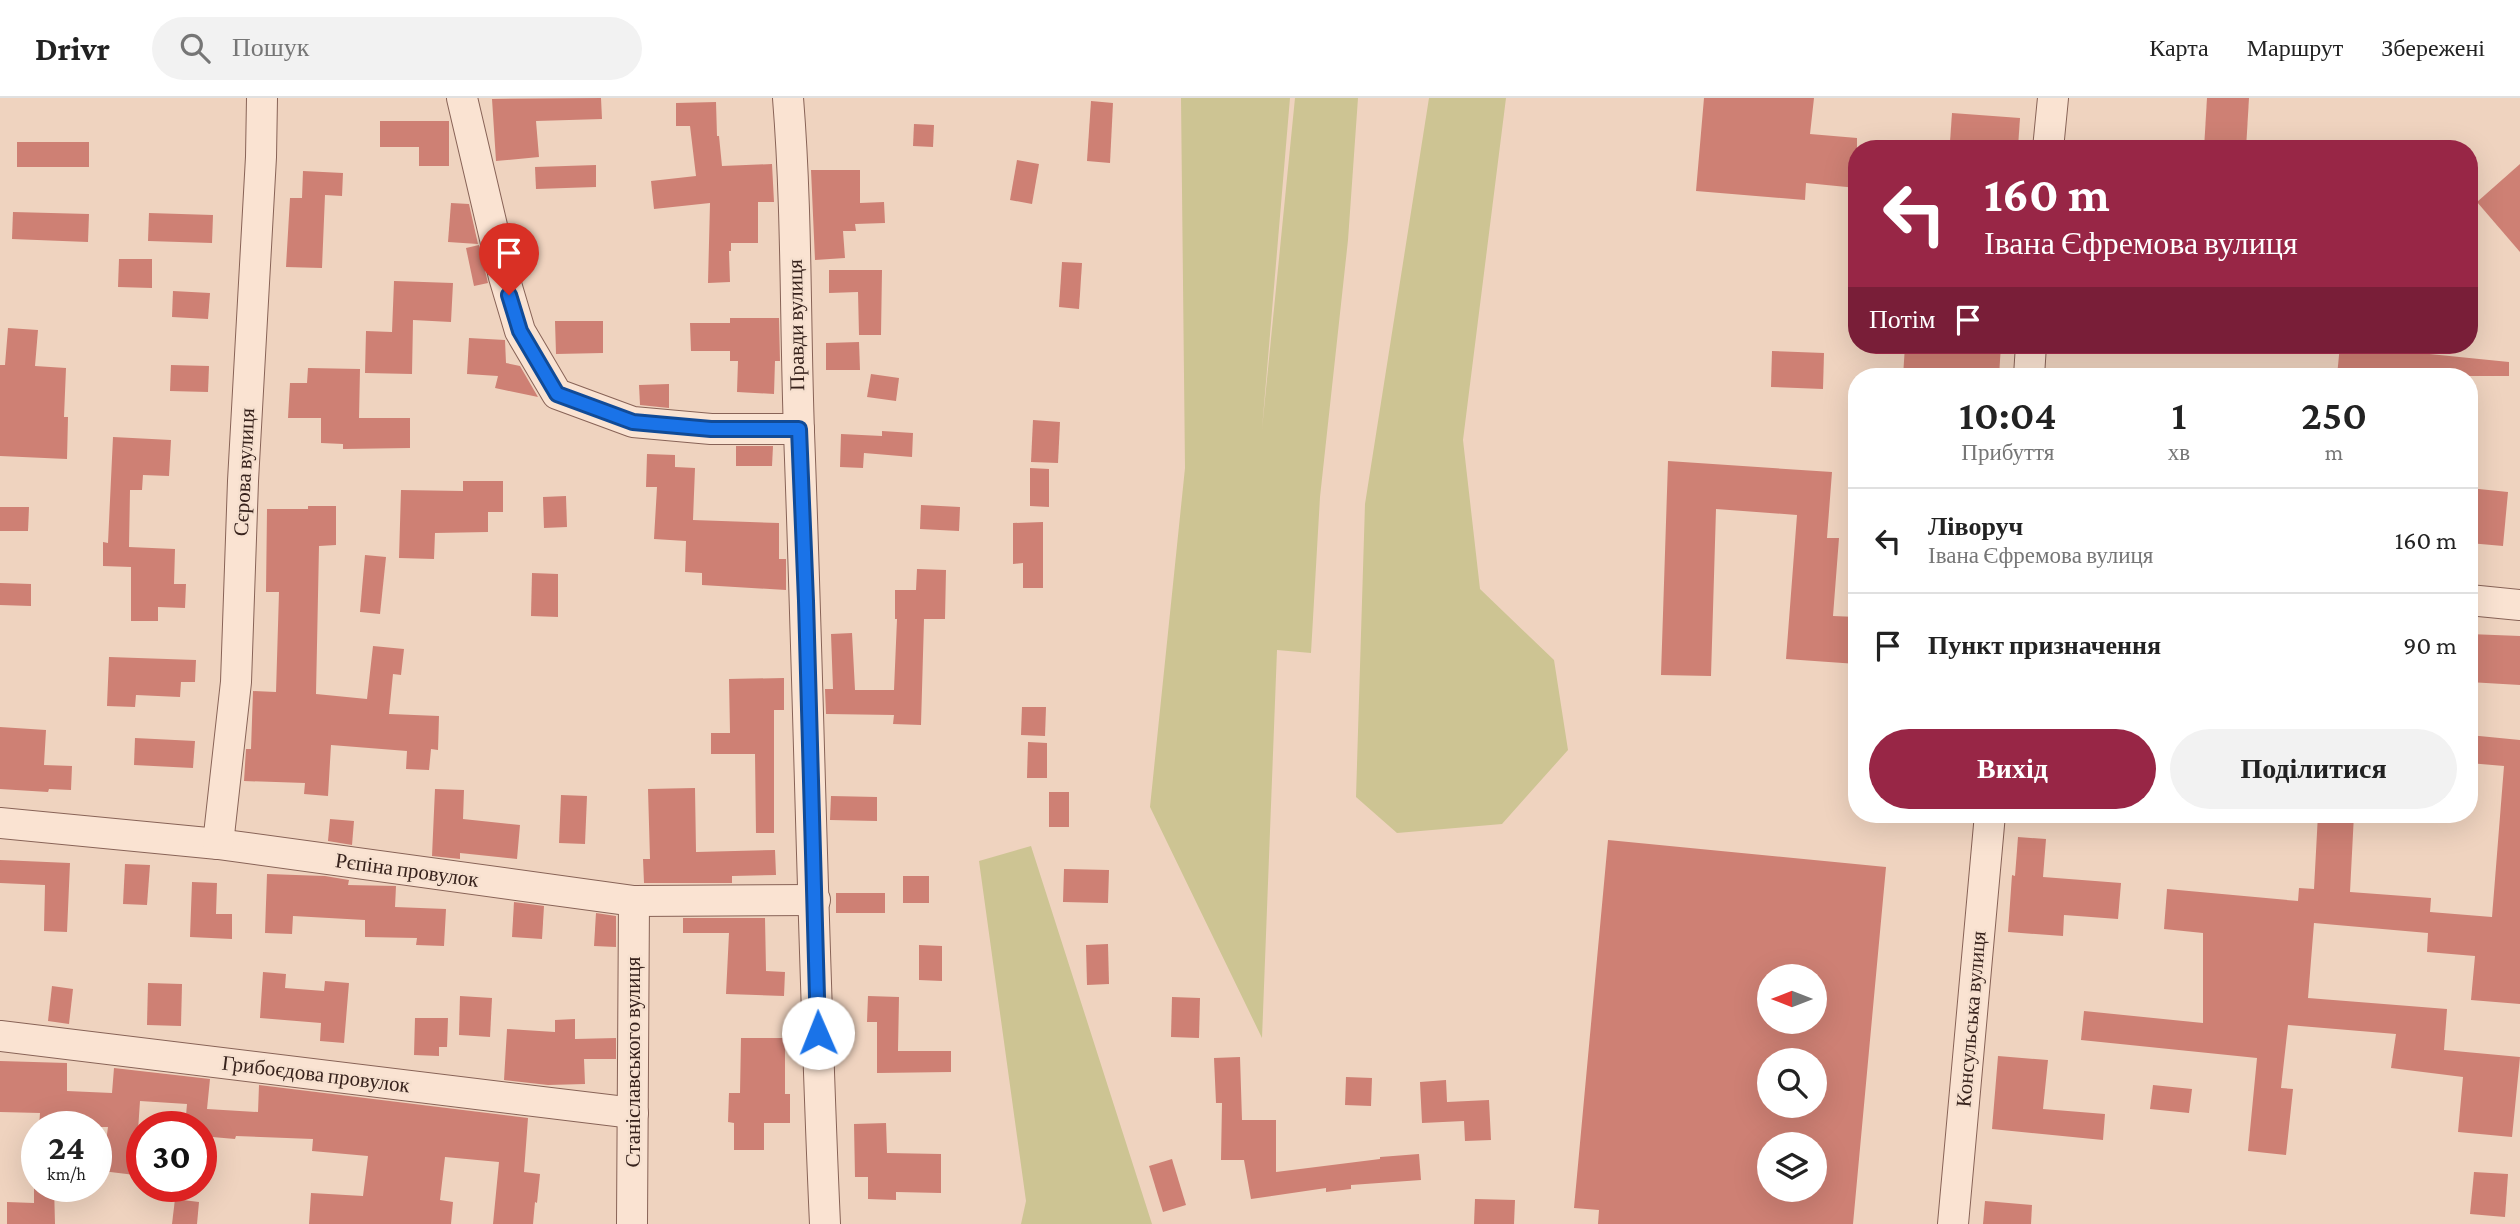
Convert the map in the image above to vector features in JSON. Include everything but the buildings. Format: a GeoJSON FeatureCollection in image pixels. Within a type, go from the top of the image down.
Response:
{"type":"FeatureCollection","features":[{"type":"Feature","properties":{"kind":"street","name":"Сєрова вулиця"},"geometry":{"type":"LineString","coordinates":[[218,844],[236,682],[262,98]]}},
{"type":"Feature","properties":{"kind":"street"},"geometry":{"type":"LineString","coordinates":[[462,98],[504,277],[520,331],[557,394],[633,422],[711,429],[799,429]]}},
{"type":"Feature","properties":{"kind":"street","name":"Правди вулиця"},"geometry":{"type":"LineString","coordinates":[[788,98],[825,1224]]}},
{"type":"Feature","properties":{"kind":"street"},"geometry":{"type":"LineString","coordinates":[[2049,140],[2053,98]]}},
{"type":"Feature","properties":{"kind":"street"},"geometry":{"type":"LineString","coordinates":[[2478,601],[2520,605]]}},
{"type":"Feature","properties":{"kind":"street","name":"Рєпіна провулок"},"geometry":{"type":"LineString","coordinates":[[0,823],[218,844],[634,901],[815,900]]}},
{"type":"Feature","properties":{"kind":"street","name":"Консульська вулиця"},"geometry":{"type":"LineString","coordinates":[[1953,1224],[1989,823]]}},
{"type":"Feature","properties":{"kind":"street","name":"Станіславського вулиця"},"geometry":{"type":"LineString","coordinates":[[632,1224],[634,901]]}},
{"type":"Feature","properties":{"kind":"street","name":"Грибоєдова провулок"},"geometry":{"type":"LineString","coordinates":[[0,1036],[633,1113]]}},
{"type":"Feature","properties":{"kind":"shaded area"},"geometry":{"type":"Polygon","coordinates":[[[1181,98],[1290,98],[1262,429],[1295,98],[1358,98],[1348,240],[1320,497],[1311,653],[1277,650],[1262,1038],[1150,807],[1185,468],[1181,98]]]}},
{"type":"Feature","properties":{"kind":"shaded area"},"geometry":{"type":"Polygon","coordinates":[[[1429,98],[1506,98],[1463,440],[1480,589],[1554,660],[1568,750],[1502,824],[1397,833],[1356,797],[1365,504],[1429,98]]]}},
{"type":"Feature","properties":{"kind":"shaded area"},"geometry":{"type":"Polygon","coordinates":[[[1031,846],[1152,1224],[1021,1224],[1026,1201],[979,861],[1031,846]]]}},
{"type":"Feature","properties":{"kind":"route"},"geometry":{"type":"LineString","coordinates":[[509,295],[520,331],[557,394],[633,422],[711,429],[799,429],[818,1033]]}}]}
